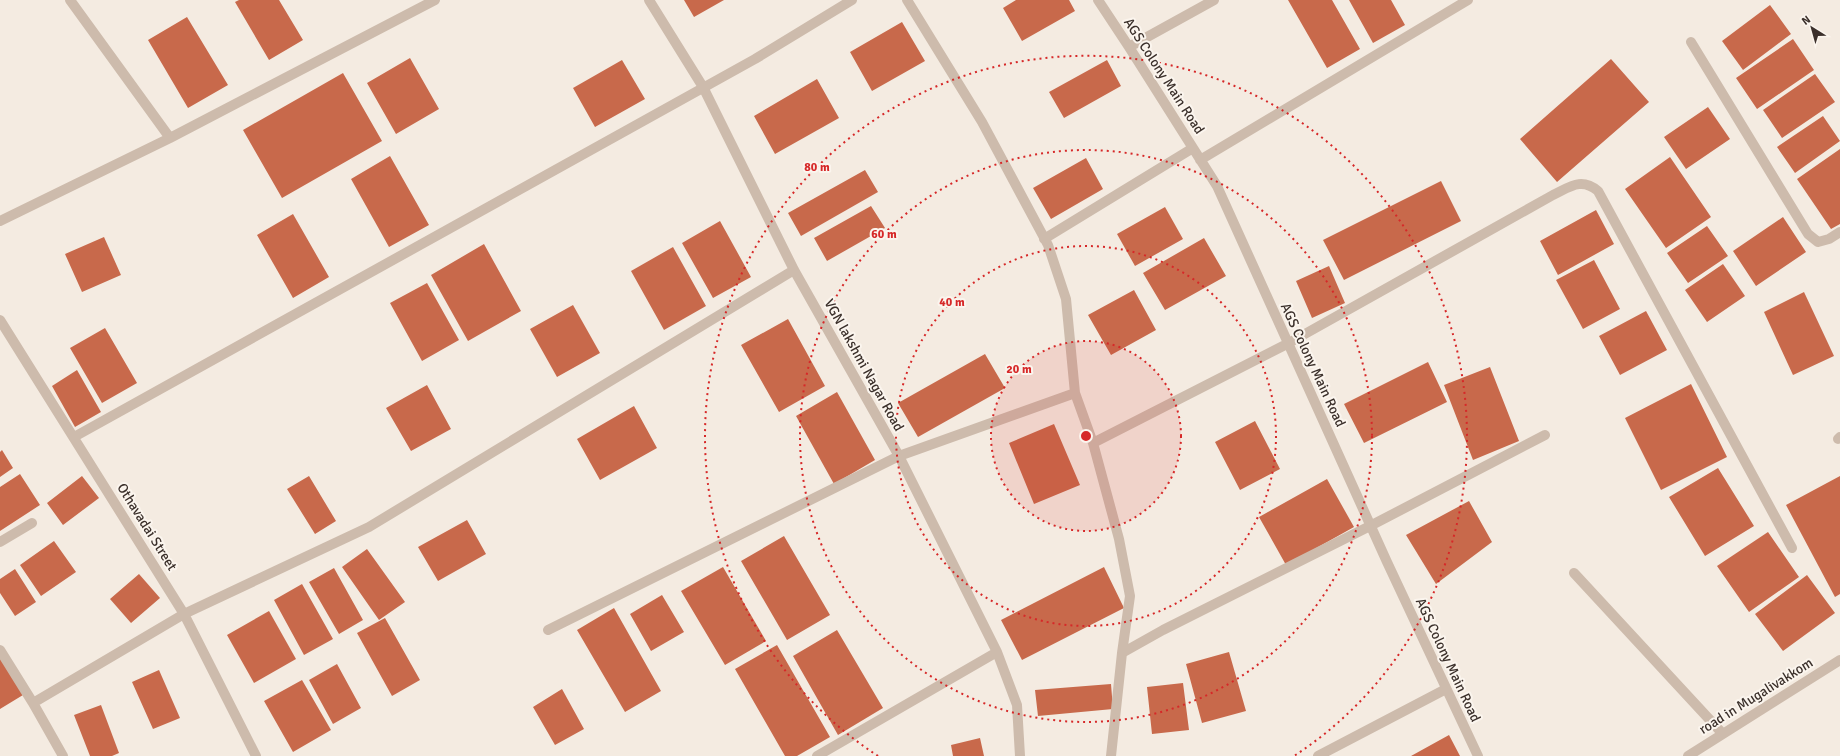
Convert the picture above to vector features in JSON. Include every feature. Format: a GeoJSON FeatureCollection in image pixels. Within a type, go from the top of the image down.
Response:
{"type":"FeatureCollection","features":[{"type":"Feature","properties":{"kind":"street"},"geometry":{"type":"LineString","coordinates":[[70,0],[170,138]]}},
{"type":"Feature","properties":{"kind":"street"},"geometry":{"type":"LineString","coordinates":[[0,221],[170,138],[435,0]]}},
{"type":"Feature","properties":{"kind":"street","name":"VGN lakshmi Nagar Road"},"geometry":{"type":"LineString","coordinates":[[649,0],[703,87],[794,270],[899,456],[997,652],[1017,705],[1020,756]]}},
{"type":"Feature","properties":{"kind":"street"},"geometry":{"type":"LineString","coordinates":[[74,437],[755,59],[852,0]]}},
{"type":"Feature","properties":{"kind":"street"},"geometry":{"type":"LineString","coordinates":[[907,0],[982,122],[1044,239],[1066,299],[1075,393],[1093,443],[1120,538],[1130,596],[1122,653],[1111,756]]}},
{"type":"Feature","properties":{"kind":"street","name":"AGS Colony Main Road"},"geometry":{"type":"LineString","coordinates":[[1098,0],[1129,46],[1217,186],[1370,526],[1478,756]]}},
{"type":"Feature","properties":{"kind":"street"},"geometry":{"type":"LineString","coordinates":[[1129,46],[1214,0]]}},
{"type":"Feature","properties":{"kind":"street"},"geometry":{"type":"LineString","coordinates":[[1200,160],[1468,0]]}},
{"type":"Feature","properties":{"kind":"street"},"geometry":{"type":"LineString","coordinates":[[1691,42],[1808,234],[1818,242],[1829,239],[1840,232]]}},
{"type":"Feature","properties":{"kind":"street"},"geometry":{"type":"LineString","coordinates":[[1044,239],[1193,148]]}},
{"type":"Feature","properties":{"kind":"street"},"geometry":{"type":"LineString","coordinates":[[1093,443],[1287,344],[1553,195],[1575,184],[1583,183],[1591,185],[1598,191],[1792,548]]}},
{"type":"Feature","properties":{"kind":"street"},"geometry":{"type":"LineString","coordinates":[[33,703],[184,614],[369,527],[794,270]]}},
{"type":"Feature","properties":{"kind":"street","name":"Othavadai Street"},"geometry":{"type":"LineString","coordinates":[[0,320],[184,614],[256,756]]}},
{"type":"Feature","properties":{"kind":"street"},"geometry":{"type":"LineString","coordinates":[[548,630],[899,456],[1075,393]]}},
{"type":"Feature","properties":{"kind":"street"},"geometry":{"type":"LineString","coordinates":[[1122,653],[1163,630],[1370,526],[1545,435]]}},
{"type":"Feature","properties":{"kind":"street"},"geometry":{"type":"LineString","coordinates":[[0,542],[32,523]]}},
{"type":"Feature","properties":{"kind":"street"},"geometry":{"type":"LineString","coordinates":[[1574,573],[1722,733]]}},
{"type":"Feature","properties":{"kind":"street"},"geometry":{"type":"LineString","coordinates":[[0,650],[33,703],[63,756]]}},
{"type":"Feature","properties":{"kind":"street"},"geometry":{"type":"LineString","coordinates":[[817,756],[997,652]]}},
{"type":"Feature","properties":{"kind":"street","name":"road in Mugalivakkom"},"geometry":{"type":"LineString","coordinates":[[1688,756],[1722,733],[1840,660]]}},
{"type":"Feature","properties":{"kind":"street"},"geometry":{"type":"LineString","coordinates":[[1318,756],[1446,689]]}},
{"type":"Feature","properties":{"kind":"building"},"geometry":{"type":"Polygon","coordinates":[[[239,0],[279,0],[303,40],[269,60],[235,2],[239,0]]]}},
{"type":"Feature","properties":{"kind":"building"},"geometry":{"type":"Polygon","coordinates":[[[684,0],[724,0],[694,17],[684,0]]]}},
{"type":"Feature","properties":{"kind":"building"},"geometry":{"type":"Polygon","coordinates":[[[1016,0],[1069,0],[1075,11],[1022,41],[1003,8],[1016,0]]]}},
{"type":"Feature","properties":{"kind":"building"},"geometry":{"type":"Polygon","coordinates":[[[1288,0],[1332,0],[1360,49],[1327,68],[1288,0]]]}},
{"type":"Feature","properties":{"kind":"building"},"geometry":{"type":"Polygon","coordinates":[[[1349,0],[1391,0],[1405,25],[1373,43],[1349,0]]]}},
{"type":"Feature","properties":{"kind":"building"},"geometry":{"type":"Polygon","coordinates":[[[1770,5],[1791,34],[1743,70],[1722,41],[1770,5]]]}},
{"type":"Feature","properties":{"kind":"building"},"geometry":{"type":"Polygon","coordinates":[[[187,17],[228,85],[188,108],[148,40],[187,17]]]}},
{"type":"Feature","properties":{"kind":"building"},"geometry":{"type":"Polygon","coordinates":[[[902,22],[925,61],[872,91],[850,52],[902,22]]]}},
{"type":"Feature","properties":{"kind":"building"},"geometry":{"type":"Polygon","coordinates":[[[1793,39],[1814,70],[1757,109],[1736,78],[1793,39]]]}},
{"type":"Feature","properties":{"kind":"building"},"geometry":{"type":"Polygon","coordinates":[[[410,58],[439,109],[396,134],[367,83],[410,58]]]}},
{"type":"Feature","properties":{"kind":"building"},"geometry":{"type":"Polygon","coordinates":[[[1611,59],[1649,102],[1557,182],[1520,139],[1611,59]]]}},
{"type":"Feature","properties":{"kind":"building"},"geometry":{"type":"Polygon","coordinates":[[[622,60],[645,99],[595,127],[573,88],[622,60]]]}},
{"type":"Feature","properties":{"kind":"building"},"geometry":{"type":"Polygon","coordinates":[[[1107,60],[1121,86],[1064,118],[1049,92],[1107,60]]]}},
{"type":"Feature","properties":{"kind":"building"},"geometry":{"type":"Polygon","coordinates":[[[343,73],[382,141],[282,198],[243,130],[343,73]]]}},
{"type":"Feature","properties":{"kind":"building"},"geometry":{"type":"Polygon","coordinates":[[[1815,74],[1835,102],[1782,138],[1763,110],[1815,74]]]}},
{"type":"Feature","properties":{"kind":"building"},"geometry":{"type":"Polygon","coordinates":[[[817,79],[839,118],[775,154],[754,116],[817,79]]]}},
{"type":"Feature","properties":{"kind":"building"},"geometry":{"type":"Polygon","coordinates":[[[1708,107],[1730,139],[1686,169],[1664,137],[1708,107]]]}},
{"type":"Feature","properties":{"kind":"building"},"geometry":{"type":"Polygon","coordinates":[[[1823,116],[1840,141],[1795,173],[1777,147],[1823,116]]]}},
{"type":"Feature","properties":{"kind":"building"},"geometry":{"type":"Polygon","coordinates":[[[1840,149],[1840,224],[1831,229],[1797,179],[1840,149]]]}},
{"type":"Feature","properties":{"kind":"building"},"geometry":{"type":"Polygon","coordinates":[[[390,156],[429,225],[389,247],[351,179],[390,156]]]}},
{"type":"Feature","properties":{"kind":"building"},"geometry":{"type":"Polygon","coordinates":[[[1670,157],[1711,217],[1666,248],[1625,189],[1670,157]]]}},
{"type":"Feature","properties":{"kind":"building"},"geometry":{"type":"Polygon","coordinates":[[[1086,158],[1103,189],[1051,219],[1033,188],[1086,158]]]}},
{"type":"Feature","properties":{"kind":"building"},"geometry":{"type":"Polygon","coordinates":[[[865,170],[878,192],[801,236],[788,213],[865,170]]]}},
{"type":"Feature","properties":{"kind":"building"},"geometry":{"type":"Polygon","coordinates":[[[1441,181],[1461,221],[1344,280],[1323,240],[1441,181]]]}},
{"type":"Feature","properties":{"kind":"building"},"geometry":{"type":"Polygon","coordinates":[[[871,206],[885,228],[827,261],[814,238],[871,206]]]}},
{"type":"Feature","properties":{"kind":"building"},"geometry":{"type":"Polygon","coordinates":[[[1165,207],[1183,239],[1135,266],[1117,234],[1165,207]]]}},
{"type":"Feature","properties":{"kind":"building"},"geometry":{"type":"Polygon","coordinates":[[[1596,210],[1614,244],[1558,275],[1540,241],[1596,210]]]}},
{"type":"Feature","properties":{"kind":"building"},"geometry":{"type":"Polygon","coordinates":[[[293,214],[329,277],[293,298],[257,235],[293,214]]]}},
{"type":"Feature","properties":{"kind":"building"},"geometry":{"type":"Polygon","coordinates":[[[1783,217],[1806,252],[1756,286],[1733,251],[1783,217]]]}},
{"type":"Feature","properties":{"kind":"building"},"geometry":{"type":"Polygon","coordinates":[[[720,221],[751,277],[713,298],[682,243],[720,221]]]}},
{"type":"Feature","properties":{"kind":"building"},"geometry":{"type":"Polygon","coordinates":[[[1707,226],[1728,256],[1688,283],[1667,253],[1707,226]]]}},
{"type":"Feature","properties":{"kind":"building"},"geometry":{"type":"Polygon","coordinates":[[[104,237],[121,275],[82,292],[65,254],[104,237]]]}},
{"type":"Feature","properties":{"kind":"building"},"geometry":{"type":"Polygon","coordinates":[[[1204,238],[1226,276],[1165,310],[1143,273],[1204,238]]]}},
{"type":"Feature","properties":{"kind":"building"},"geometry":{"type":"Polygon","coordinates":[[[484,244],[521,311],[468,341],[431,275],[484,244]]]}},
{"type":"Feature","properties":{"kind":"building"},"geometry":{"type":"Polygon","coordinates":[[[673,247],[706,306],[664,330],[631,271],[673,247]]]}},
{"type":"Feature","properties":{"kind":"building"},"geometry":{"type":"Polygon","coordinates":[[[1594,260],[1620,309],[1583,329],[1556,280],[1594,260]]]}},
{"type":"Feature","properties":{"kind":"building"},"geometry":{"type":"Polygon","coordinates":[[[1723,264],[1745,296],[1707,322],[1685,290],[1723,264]]]}},
{"type":"Feature","properties":{"kind":"building"},"geometry":{"type":"Polygon","coordinates":[[[1329,266],[1345,303],[1312,318],[1296,281],[1329,266]]]}},
{"type":"Feature","properties":{"kind":"building"},"geometry":{"type":"Polygon","coordinates":[[[427,283],[459,340],[422,361],[390,303],[427,283]]]}},
{"type":"Feature","properties":{"kind":"building"},"geometry":{"type":"Polygon","coordinates":[[[1134,290],[1156,330],[1111,355],[1088,315],[1134,290]]]}},
{"type":"Feature","properties":{"kind":"building"},"geometry":{"type":"Polygon","coordinates":[[[1804,292],[1834,356],[1793,375],[1764,312],[1804,292]]]}},
{"type":"Feature","properties":{"kind":"building"},"geometry":{"type":"Polygon","coordinates":[[[573,305],[600,353],[557,377],[530,329],[573,305]]]}},
{"type":"Feature","properties":{"kind":"building"},"geometry":{"type":"Polygon","coordinates":[[[1646,311],[1667,350],[1620,375],[1599,336],[1646,311]]]}},
{"type":"Feature","properties":{"kind":"building"},"geometry":{"type":"Polygon","coordinates":[[[788,319],[825,386],[779,412],[741,345],[788,319]]]}},
{"type":"Feature","properties":{"kind":"building"},"geometry":{"type":"Polygon","coordinates":[[[105,328],[137,383],[102,403],[70,348],[105,328]]]}},
{"type":"Feature","properties":{"kind":"building"},"geometry":{"type":"Polygon","coordinates":[[[985,354],[1005,388],[918,437],[898,403],[985,354]]]}},
{"type":"Feature","properties":{"kind":"building"},"geometry":{"type":"Polygon","coordinates":[[[1428,362],[1447,402],[1364,443],[1344,404],[1428,362]]]}},
{"type":"Feature","properties":{"kind":"building"},"geometry":{"type":"Polygon","coordinates":[[[1490,367],[1519,441],[1473,460],[1444,385],[1490,367]]]}},
{"type":"Feature","properties":{"kind":"building"},"geometry":{"type":"Polygon","coordinates":[[[77,370],[101,412],[75,427],[52,386],[77,370]]]}},
{"type":"Feature","properties":{"kind":"building"},"geometry":{"type":"Polygon","coordinates":[[[1691,384],[1727,457],[1661,490],[1625,418],[1691,384]]]}},
{"type":"Feature","properties":{"kind":"building"},"geometry":{"type":"Polygon","coordinates":[[[427,385],[451,429],[411,451],[386,408],[427,385]]]}},
{"type":"Feature","properties":{"kind":"building"},"geometry":{"type":"Polygon","coordinates":[[[837,392],[875,460],[834,484],[796,416],[837,392]]]}},
{"type":"Feature","properties":{"kind":"building"},"geometry":{"type":"Polygon","coordinates":[[[634,406],[657,448],[600,480],[577,439],[634,406]]]}},
{"type":"Feature","properties":{"kind":"building"},"geometry":{"type":"Polygon","coordinates":[[[1255,421],[1280,469],[1240,490],[1215,442],[1255,421]]]}},
{"type":"Feature","properties":{"kind":"building"},"geometry":{"type":"Polygon","coordinates":[[[1054,424],[1080,485],[1034,504],[1009,443],[1054,424]]]}},
{"type":"Feature","properties":{"kind":"building"},"geometry":{"type":"Polygon","coordinates":[[[2,450],[13,468],[0,477],[0,452],[2,450]]]}},
{"type":"Feature","properties":{"kind":"building"},"geometry":{"type":"Polygon","coordinates":[[[1718,468],[1754,526],[1705,556],[1669,497],[1718,468]]]}},
{"type":"Feature","properties":{"kind":"building"},"geometry":{"type":"Polygon","coordinates":[[[20,474],[40,505],[0,531],[0,487],[20,474]]]}},
{"type":"Feature","properties":{"kind":"building"},"geometry":{"type":"Polygon","coordinates":[[[82,476],[99,498],[63,525],[47,503],[82,476]]]}},
{"type":"Feature","properties":{"kind":"building"},"geometry":{"type":"Polygon","coordinates":[[[309,476],[336,521],[315,534],[287,489],[309,476]]]}},
{"type":"Feature","properties":{"kind":"building"},"geometry":{"type":"Polygon","coordinates":[[[1840,476],[1840,594],[1835,597],[1786,505],[1840,476]]]}},
{"type":"Feature","properties":{"kind":"building"},"geometry":{"type":"Polygon","coordinates":[[[1327,479],[1354,527],[1286,565],[1259,517],[1327,479]]]}},
{"type":"Feature","properties":{"kind":"building"},"geometry":{"type":"Polygon","coordinates":[[[1469,501],[1492,542],[1436,584],[1406,535],[1469,501]]]}},
{"type":"Feature","properties":{"kind":"building"},"geometry":{"type":"Polygon","coordinates":[[[467,520],[486,554],[438,581],[418,547],[467,520]]]}},
{"type":"Feature","properties":{"kind":"building"},"geometry":{"type":"Polygon","coordinates":[[[1768,532],[1799,577],[1749,612],[1717,566],[1768,532]]]}},
{"type":"Feature","properties":{"kind":"building"},"geometry":{"type":"Polygon","coordinates":[[[784,536],[830,615],[787,640],[741,561],[784,536]]]}},
{"type":"Feature","properties":{"kind":"building"},"geometry":{"type":"Polygon","coordinates":[[[54,541],[76,572],[41,596],[20,565],[54,541]]]}},
{"type":"Feature","properties":{"kind":"building"},"geometry":{"type":"Polygon","coordinates":[[[367,549],[405,602],[379,620],[342,567],[367,549]]]}},
{"type":"Feature","properties":{"kind":"building"},"geometry":{"type":"Polygon","coordinates":[[[723,567],[766,641],[725,665],[681,591],[723,567]]]}},
{"type":"Feature","properties":{"kind":"building"},"geometry":{"type":"Polygon","coordinates":[[[1104,567],[1124,608],[1022,660],[1001,620],[1104,567]]]}},
{"type":"Feature","properties":{"kind":"building"},"geometry":{"type":"Polygon","coordinates":[[[334,568],[363,620],[339,634],[309,582],[334,568]]]}},
{"type":"Feature","properties":{"kind":"building"},"geometry":{"type":"Polygon","coordinates":[[[15,569],[36,602],[15,616],[0,593],[0,579],[15,569]]]}},
{"type":"Feature","properties":{"kind":"building"},"geometry":{"type":"Polygon","coordinates":[[[139,574],[160,598],[131,623],[110,599],[139,574]]]}},
{"type":"Feature","properties":{"kind":"building"},"geometry":{"type":"Polygon","coordinates":[[[1807,575],[1835,613],[1783,651],[1755,614],[1807,575]]]}},
{"type":"Feature","properties":{"kind":"building"},"geometry":{"type":"Polygon","coordinates":[[[302,584],[333,639],[304,655],[274,600],[302,584]]]}},
{"type":"Feature","properties":{"kind":"building"},"geometry":{"type":"Polygon","coordinates":[[[662,595],[684,632],[651,651],[630,614],[662,595]]]}},
{"type":"Feature","properties":{"kind":"building"},"geometry":{"type":"Polygon","coordinates":[[[614,608],[661,691],[625,712],[577,630],[614,608]]]}},
{"type":"Feature","properties":{"kind":"building"},"geometry":{"type":"Polygon","coordinates":[[[269,611],[296,659],[254,683],[227,635],[269,611]]]}},
{"type":"Feature","properties":{"kind":"building"},"geometry":{"type":"Polygon","coordinates":[[[385,618],[420,680],[392,696],[357,633],[385,618]]]}},
{"type":"Feature","properties":{"kind":"building"},"geometry":{"type":"Polygon","coordinates":[[[837,630],[883,708],[838,735],[793,656],[837,630]]]}},
{"type":"Feature","properties":{"kind":"building"},"geometry":{"type":"Polygon","coordinates":[[[777,645],[830,737],[797,756],[785,756],[735,669],[777,645]]]}},
{"type":"Feature","properties":{"kind":"building"},"geometry":{"type":"Polygon","coordinates":[[[1229,652],[1246,711],[1202,723],[1186,664],[1229,652]]]}},
{"type":"Feature","properties":{"kind":"building"},"geometry":{"type":"Polygon","coordinates":[[[0,654],[23,695],[0,709],[0,654]]]}},
{"type":"Feature","properties":{"kind":"building"},"geometry":{"type":"Polygon","coordinates":[[[337,664],[361,708],[333,724],[309,680],[337,664]]]}},
{"type":"Feature","properties":{"kind":"building"},"geometry":{"type":"Polygon","coordinates":[[[159,670],[180,718],[153,729],[132,682],[159,670]]]}},
{"type":"Feature","properties":{"kind":"building"},"geometry":{"type":"Polygon","coordinates":[[[302,680],[331,730],[293,752],[264,701],[302,680]]]}},
{"type":"Feature","properties":{"kind":"building"},"geometry":{"type":"Polygon","coordinates":[[[1183,683],[1189,730],[1152,734],[1147,687],[1183,683]]]}},
{"type":"Feature","properties":{"kind":"building"},"geometry":{"type":"Polygon","coordinates":[[[1111,684],[1113,709],[1038,716],[1035,690],[1111,684]]]}},
{"type":"Feature","properties":{"kind":"building"},"geometry":{"type":"Polygon","coordinates":[[[562,689],[584,729],[555,745],[533,707],[562,689]]]}},
{"type":"Feature","properties":{"kind":"building"},"geometry":{"type":"Polygon","coordinates":[[[101,705],[119,753],[112,756],[90,756],[74,715],[101,705]]]}},
{"type":"Feature","properties":{"kind":"building"},"geometry":{"type":"Polygon","coordinates":[[[1449,735],[1460,756],[1411,756],[1449,735]]]}},
{"type":"Feature","properties":{"kind":"building"},"geometry":{"type":"Polygon","coordinates":[[[980,738],[984,756],[953,756],[951,745],[980,738]]]}}]}
